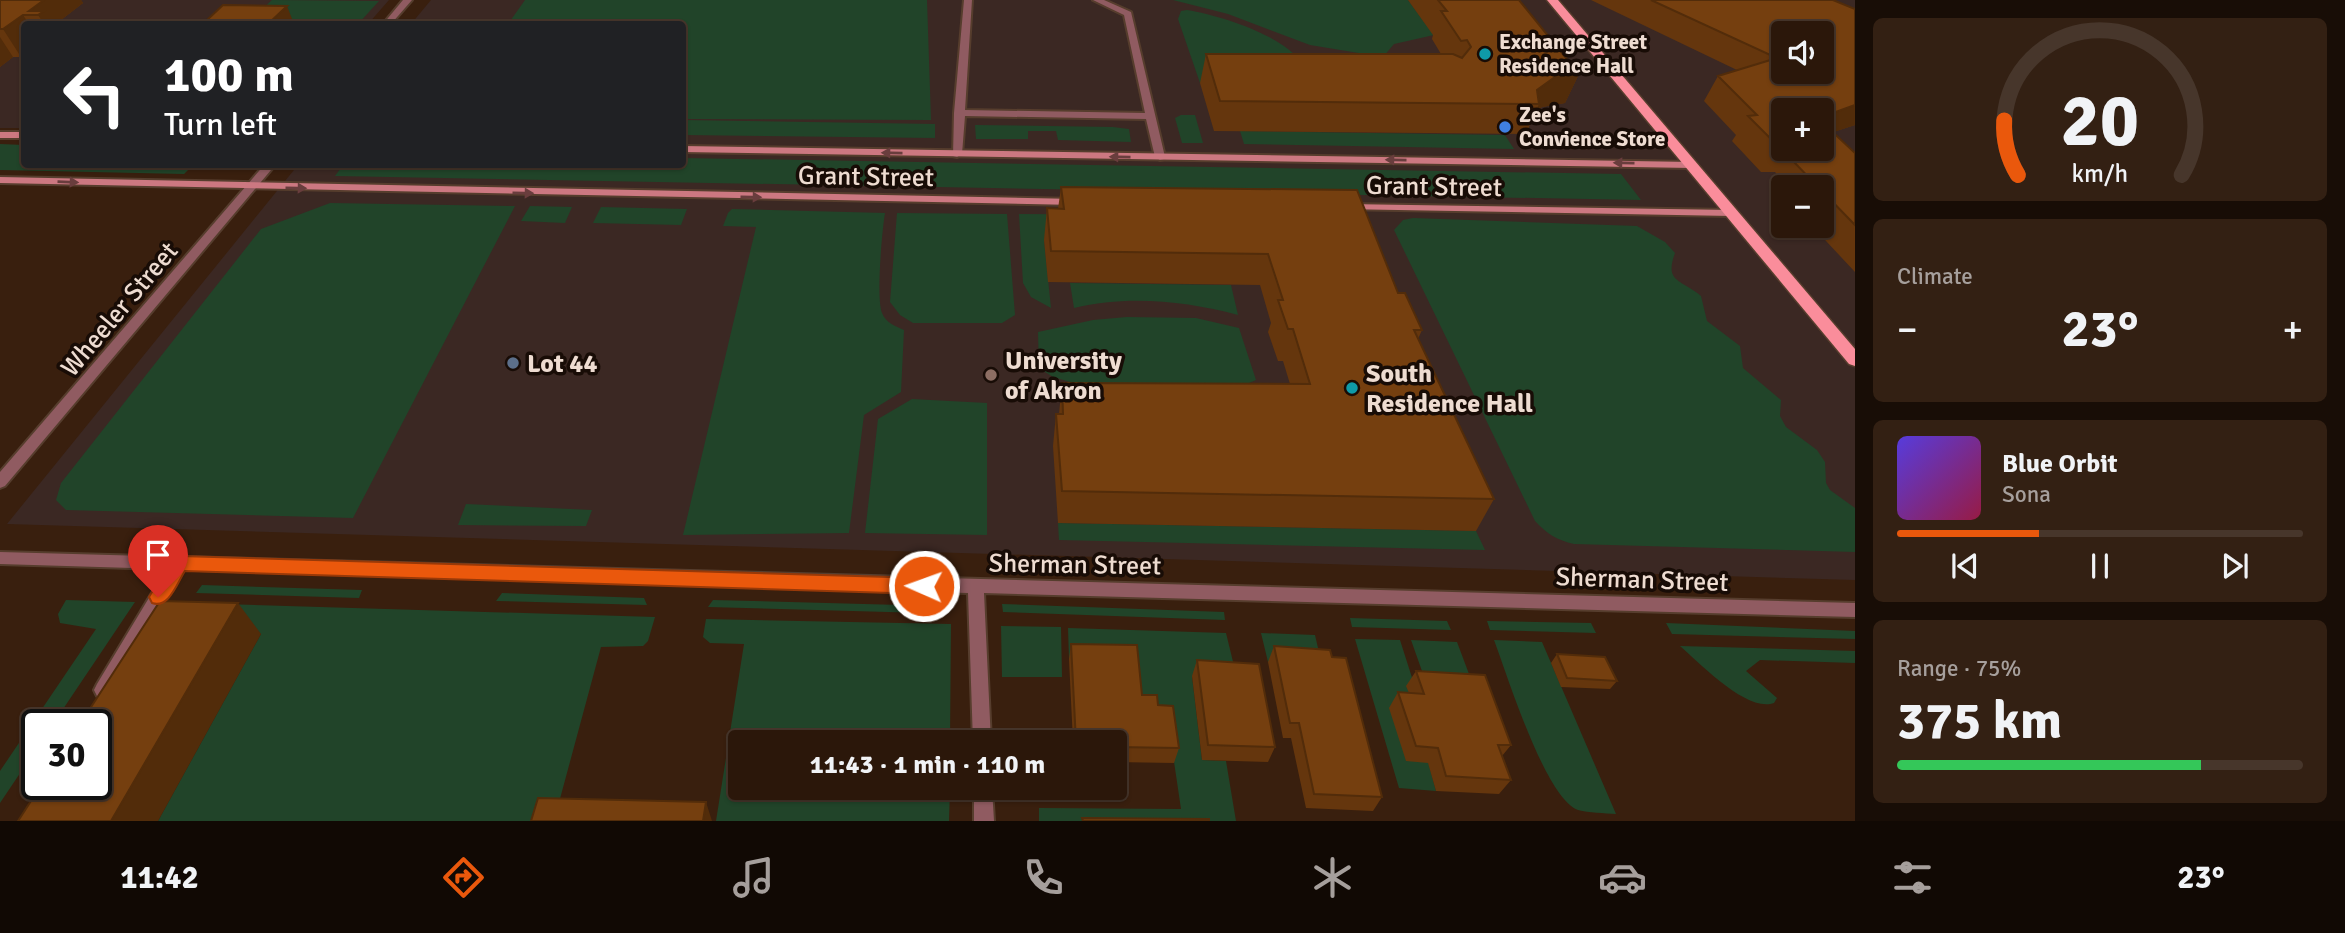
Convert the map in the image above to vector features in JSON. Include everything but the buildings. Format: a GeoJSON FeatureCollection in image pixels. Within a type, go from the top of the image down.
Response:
{"type":"FeatureCollection","features":[{"type":"Feature","properties":{"kind":"main road"},"geometry":{"type":"LineString","coordinates":[[1552,0],[1692,165],[1712,193],[1732,213],[1756,246],[1855,360]]}},
{"type":"Feature","properties":{"kind":"main road"},"geometry":{"type":"LineString","coordinates":[[0,135],[21,135]]}},
{"type":"Feature","properties":{"kind":"main road","name":"Grant Street"},"geometry":{"type":"LineString","coordinates":[[686,149],[1692,165]]}},
{"type":"Feature","properties":{"kind":"main road","name":"Grant Street"},"geometry":{"type":"LineString","coordinates":[[0,180],[1090,202]]}},
{"type":"Feature","properties":{"kind":"main road","name":"Grant Street"},"geometry":{"type":"LineString","coordinates":[[1326,206],[1732,213]]}},
{"type":"Feature","properties":{"kind":"street"},"geometry":{"type":"LineString","coordinates":[[390,21],[408,0]]}},
{"type":"Feature","properties":{"kind":"street"},"geometry":{"type":"LineString","coordinates":[[957,154],[968,0]]}},
{"type":"Feature","properties":{"kind":"street"},"geometry":{"type":"LineString","coordinates":[[1097,0],[1128,14],[1160,157]]}},
{"type":"Feature","properties":{"kind":"street"},"geometry":{"type":"LineString","coordinates":[[959,113],[1151,116]]}},
{"type":"Feature","properties":{"kind":"street","name":"Wheeler Street"},"geometry":{"type":"LineString","coordinates":[[0,481],[268,168]]}},
{"type":"Feature","properties":{"kind":"street","name":"Sherman Street"},"geometry":{"type":"LineString","coordinates":[[0,558],[1855,610]]}},
{"type":"Feature","properties":{"kind":"street"},"geometry":{"type":"LineString","coordinates":[[97,701],[180,563]]}},
{"type":"Feature","properties":{"kind":"street"},"geometry":{"type":"LineString","coordinates":[[976,587],[982,730]]}},
{"type":"Feature","properties":{"kind":"street"},"geometry":{"type":"LineString","coordinates":[[983,800],[984,821]]}},
{"type":"Feature","properties":{"kind":"shaded area"},"geometry":{"type":"Polygon","coordinates":[[[0,0],[389,0],[371,21],[21,21],[21,128],[0,128],[0,0]]]}},
{"type":"Feature","properties":{"kind":"shaded area","name":"University of Akron"},"geometry":{"type":"Polygon","coordinates":[[[431,0],[1855,0],[1855,580],[7,524],[296,168],[686,168],[686,21],[414,21],[431,0]]]}},
{"type":"Feature","properties":{"kind":"green space"},"geometry":{"type":"Polygon","coordinates":[[[272,0],[379,1],[361,21],[249,21],[272,0]]]}},
{"type":"Feature","properties":{"kind":"green space"},"geometry":{"type":"Polygon","coordinates":[[[525,0],[927,0],[931,120],[686,119],[686,21],[510,21],[525,0]]]}},
{"type":"Feature","properties":{"kind":"green space"},"geometry":{"type":"Polygon","coordinates":[[[1173,0],[1408,0],[1434,35],[1394,44],[1383,57],[1310,45],[1228,14],[1173,0]]]}},
{"type":"Feature","properties":{"kind":"green space"},"geometry":{"type":"Polygon","coordinates":[[[1187,10],[1244,26],[1272,39],[1294,54],[1200,83],[1178,19],[1181,11],[1187,10]]]}},
{"type":"Feature","properties":{"kind":"green space"},"geometry":{"type":"Polygon","coordinates":[[[1195,115],[1203,143],[1182,143],[1175,118],[1195,115]]]}},
{"type":"Feature","properties":{"kind":"green space"},"geometry":{"type":"Polygon","coordinates":[[[686,120],[935,124],[935,138],[686,135],[686,120]]]}},
{"type":"Feature","properties":{"kind":"green space"},"geometry":{"type":"Polygon","coordinates":[[[975,125],[1113,127],[1129,129],[1131,142],[1058,140],[1056,131],[1028,131],[1028,139],[976,139],[975,125]]]}},
{"type":"Feature","properties":{"kind":"green space"},"geometry":{"type":"Polygon","coordinates":[[[1240,131],[1505,135],[1514,149],[1244,144],[1240,131]]]}},
{"type":"Feature","properties":{"kind":"green space"},"geometry":{"type":"Polygon","coordinates":[[[0,144],[21,145],[21,168],[190,168],[184,174],[0,170],[0,144]]]}},
{"type":"Feature","properties":{"kind":"green space"},"geometry":{"type":"Polygon","coordinates":[[[686,158],[1621,174],[1641,200],[335,176],[341,168],[686,168],[686,158]]]}},
{"type":"Feature","properties":{"kind":"green space"},"geometry":{"type":"Polygon","coordinates":[[[330,203],[515,206],[353,518],[66,510],[56,500],[61,483],[261,229],[330,203]]]}},
{"type":"Feature","properties":{"kind":"green space"},"geometry":{"type":"Polygon","coordinates":[[[530,206],[572,207],[565,223],[521,221],[530,206]]]}},
{"type":"Feature","properties":{"kind":"green space"},"geometry":{"type":"Polygon","coordinates":[[[601,207],[687,209],[681,225],[593,223],[601,207]]]}},
{"type":"Feature","properties":{"kind":"green space"},"geometry":{"type":"Polygon","coordinates":[[[732,209],[885,213],[880,264],[880,305],[886,319],[904,330],[901,392],[864,415],[849,533],[683,535],[756,227],[723,226],[732,209]]]}},
{"type":"Feature","properties":{"kind":"green space"},"geometry":{"type":"Polygon","coordinates":[[[897,213],[1007,214],[1015,315],[1002,323],[913,323],[900,315],[890,302],[897,213]]]}},
{"type":"Feature","properties":{"kind":"green space"},"geometry":{"type":"Polygon","coordinates":[[[1019,214],[1345,216],[1044,240],[1051,308],[1031,297],[1023,283],[1019,214]]]}},
{"type":"Feature","properties":{"kind":"green space"},"geometry":{"type":"Polygon","coordinates":[[[1413,218],[1637,226],[1665,242],[1675,253],[1673,275],[1701,296],[1707,321],[1740,346],[1743,368],[1781,400],[1780,416],[1786,427],[1817,450],[1825,462],[1826,483],[1830,490],[1855,508],[1855,552],[1574,544],[1548,533],[1535,521],[1394,230],[1403,220],[1413,218]]]}},
{"type":"Feature","properties":{"kind":"green space"},"geometry":{"type":"Polygon","coordinates":[[[1070,283],[1231,285],[1238,315],[1198,306],[1156,301],[1115,302],[1074,308],[1070,283]]]}},
{"type":"Feature","properties":{"kind":"green space"},"geometry":{"type":"Polygon","coordinates":[[[1127,317],[1196,318],[1239,328],[1256,380],[1242,386],[1091,388],[1053,377],[1039,368],[1038,332],[1093,320],[1127,317]]]}},
{"type":"Feature","properties":{"kind":"green space"},"geometry":{"type":"Polygon","coordinates":[[[912,399],[987,403],[987,535],[865,533],[878,419],[912,399]]]}},
{"type":"Feature","properties":{"kind":"green space"},"geometry":{"type":"Polygon","coordinates":[[[466,504],[592,510],[586,526],[458,525],[466,504]]]}},
{"type":"Feature","properties":{"kind":"green space"},"geometry":{"type":"Polygon","coordinates":[[[1058,523],[1476,531],[1485,550],[1059,540],[1058,523]]]}},
{"type":"Feature","properties":{"kind":"green space"},"geometry":{"type":"Polygon","coordinates":[[[202,585],[362,590],[359,598],[196,593],[202,585]]]}},
{"type":"Feature","properties":{"kind":"green space"},"geometry":{"type":"Polygon","coordinates":[[[502,593],[644,598],[647,605],[496,601],[502,593]]]}},
{"type":"Feature","properties":{"kind":"green space"},"geometry":{"type":"Polygon","coordinates":[[[66,600],[135,602],[63,709],[42,709],[96,629],[60,623],[58,614],[66,600]]]}},
{"type":"Feature","properties":{"kind":"green space"},"geometry":{"type":"Polygon","coordinates":[[[713,600],[938,606],[948,611],[924,613],[708,607],[713,600]]]}},
{"type":"Feature","properties":{"kind":"green space"},"geometry":{"type":"Polygon","coordinates":[[[222,604],[655,617],[648,641],[643,646],[601,647],[554,821],[158,821],[261,634],[222,604]]]}},
{"type":"Feature","properties":{"kind":"green space"},"geometry":{"type":"Polygon","coordinates":[[[1002,604],[1224,612],[1225,620],[1003,612],[1002,604]]]}},
{"type":"Feature","properties":{"kind":"green space"},"geometry":{"type":"Polygon","coordinates":[[[1350,618],[1447,621],[1451,630],[1352,627],[1350,618]]]}},
{"type":"Feature","properties":{"kind":"green space"},"geometry":{"type":"Polygon","coordinates":[[[706,619],[951,624],[950,730],[730,730],[744,644],[710,643],[703,637],[706,619]]]}},
{"type":"Feature","properties":{"kind":"green space"},"geometry":{"type":"Polygon","coordinates":[[[1487,621],[1591,623],[1596,633],[1490,630],[1487,621]]]}},
{"type":"Feature","properties":{"kind":"green space"},"geometry":{"type":"Polygon","coordinates":[[[1666,623],[1855,631],[1855,639],[1672,634],[1666,623]]]}},
{"type":"Feature","properties":{"kind":"green space"},"geometry":{"type":"Polygon","coordinates":[[[1001,626],[1061,627],[1062,677],[1002,677],[1001,626]]]}},
{"type":"Feature","properties":{"kind":"green space"},"geometry":{"type":"Polygon","coordinates":[[[1068,628],[1226,633],[1237,678],[1192,676],[1202,760],[1226,761],[1236,821],[1039,821],[1039,808],[1181,809],[1168,721],[1069,659],[1068,628]]]}},
{"type":"Feature","properties":{"kind":"green space"},"geometry":{"type":"Polygon","coordinates":[[[1261,633],[1315,635],[1322,665],[1268,662],[1261,633]]]}},
{"type":"Feature","properties":{"kind":"green space"},"geometry":{"type":"Polygon","coordinates":[[[1355,639],[1400,640],[1415,687],[1414,709],[1436,791],[1399,788],[1355,639]]]}},
{"type":"Feature","properties":{"kind":"green space"},"geometry":{"type":"Polygon","coordinates":[[[1411,640],[1457,642],[1475,690],[1428,688],[1411,640]]]}},
{"type":"Feature","properties":{"kind":"green space"},"geometry":{"type":"Polygon","coordinates":[[[1494,640],[1542,642],[1616,814],[1578,810],[1565,801],[1540,760],[1528,733],[1494,640]]]}},
{"type":"Feature","properties":{"kind":"green space"},"geometry":{"type":"Polygon","coordinates":[[[1680,646],[1855,651],[1855,663],[1760,660],[1746,671],[1777,698],[1774,703],[1763,704],[1751,701],[1724,685],[1680,646]]]}},
{"type":"Feature","properties":{"kind":"green space"},"geometry":{"type":"Polygon","coordinates":[[[21,740],[21,772],[0,803],[0,771],[21,740]]]}},
{"type":"Feature","properties":{"kind":"green space"},"geometry":{"type":"Polygon","coordinates":[[[728,745],[728,800],[950,800],[949,821],[716,821],[728,745]]]}},
{"type":"Feature","properties":{"kind":"place","name":"Exchange Street Residence Hall"},"geometry":{"type":"Point","coordinates":[1485,54]}},
{"type":"Feature","properties":{"kind":"place","name":"Zee's Convience Store"},"geometry":{"type":"Point","coordinates":[1505,127]}},
{"type":"Feature","properties":{"kind":"place","name":"Lot 44"},"geometry":{"type":"Point","coordinates":[513,363]}},
{"type":"Feature","properties":{"kind":"place","name":"University of Akron"},"geometry":{"type":"Point","coordinates":[991,375]}},
{"type":"Feature","properties":{"kind":"place","name":"South Residence Hall"},"geometry":{"type":"Point","coordinates":[1352,388]}},
{"type":"Feature","properties":{"kind":"route"},"geometry":{"type":"LineString","coordinates":[[158,597],[180,563],[924,586]]}}]}
